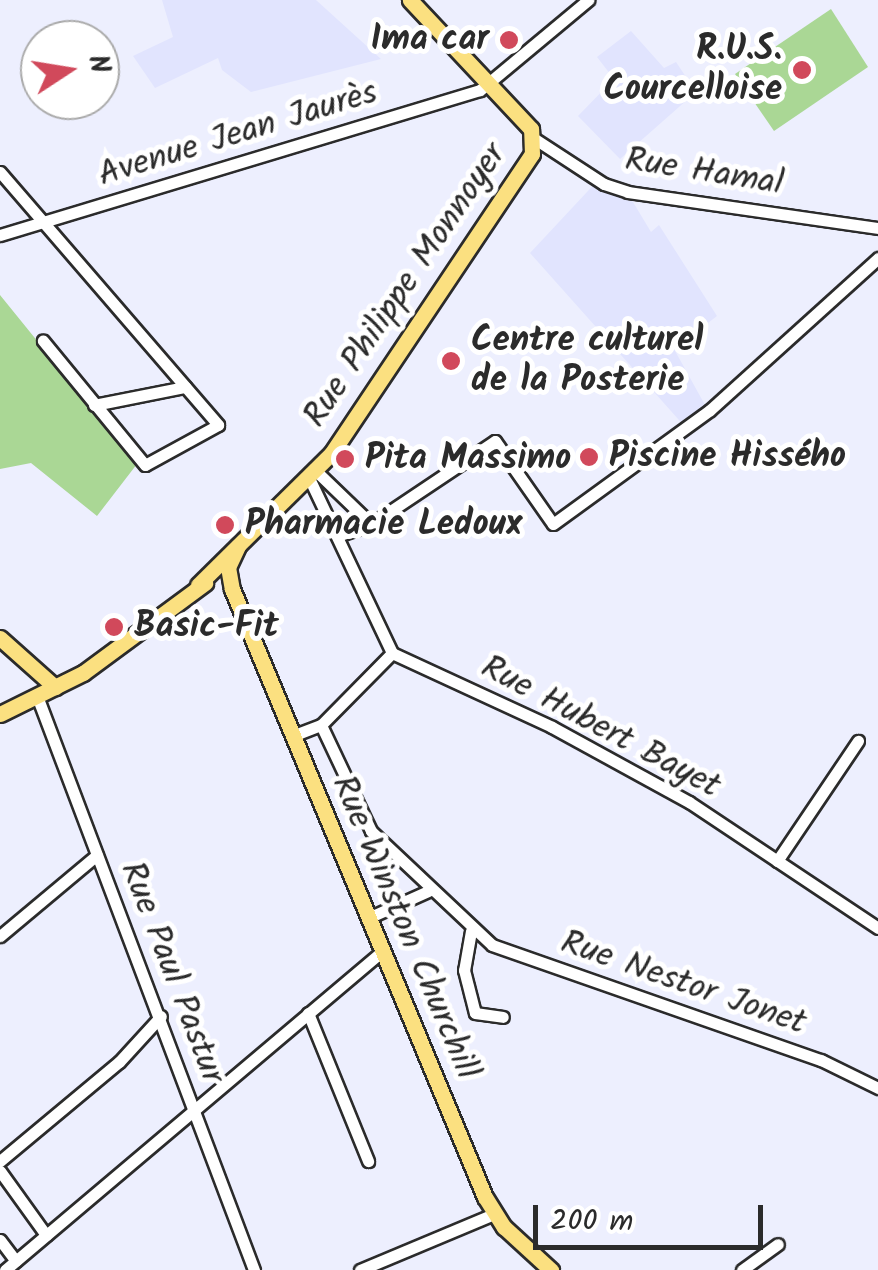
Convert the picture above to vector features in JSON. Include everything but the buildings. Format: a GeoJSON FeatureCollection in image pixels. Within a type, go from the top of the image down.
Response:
{"type":"FeatureCollection","features":[{"type":"Feature","properties":{"kind":"main road","name":"Rue Philippe Monnoyer"},"geometry":{"type":"LineString","coordinates":[[0,714],[55,687],[198,585],[222,574],[238,546],[313,476],[489,222],[535,139],[492,85],[410,0]]}},
{"type":"Feature","properties":{"kind":"main road","name":"Rue Winston Churchill"},"geometry":{"type":"LineString","coordinates":[[222,574],[494,1214],[551,1270]]}},
{"type":"Feature","properties":{"kind":"main road"},"geometry":{"type":"LineString","coordinates":[[0,638],[55,687]]}},
{"type":"Feature","properties":{"kind":"street"},"geometry":{"type":"LineString","coordinates":[[492,85],[588,0]]}},
{"type":"Feature","properties":{"kind":"street","name":"Avenue Jean Jaurès"},"geometry":{"type":"LineString","coordinates":[[0,235],[492,85]]}},
{"type":"Feature","properties":{"kind":"street","name":"Rue Hamal"},"geometry":{"type":"LineString","coordinates":[[535,139],[604,184],[626,191],[878,228]]}},
{"type":"Feature","properties":{"kind":"street"},"geometry":{"type":"LineString","coordinates":[[0,172],[218,425],[145,464],[42,341]]}},
{"type":"Feature","properties":{"kind":"street"},"geometry":{"type":"LineString","coordinates":[[336,536],[371,524],[495,441],[553,524],[710,410],[878,258]]}},
{"type":"Feature","properties":{"kind":"street"},"geometry":{"type":"LineString","coordinates":[[94,405],[184,387]]}},
{"type":"Feature","properties":{"kind":"street"},"geometry":{"type":"LineString","coordinates":[[313,476],[371,524]]}},
{"type":"Feature","properties":{"kind":"street"},"geometry":{"type":"LineString","coordinates":[[292,736],[321,726],[392,652],[336,536],[313,476]]}},
{"type":"Feature","properties":{"kind":"street","name":"Rue Hubert Bayet"},"geometry":{"type":"LineString","coordinates":[[392,652],[552,727],[689,802],[878,928]]}},
{"type":"Feature","properties":{"kind":"street","name":"Rue Paul Pastur"},"geometry":{"type":"LineString","coordinates":[[37,696],[254,1270]]}},
{"type":"Feature","properties":{"kind":"street","name":"Rue Nestor Jonet"},"geometry":{"type":"LineString","coordinates":[[321,726],[372,831],[471,930],[525,958],[821,1060],[878,1088]]}},
{"type":"Feature","properties":{"kind":"street"},"geometry":{"type":"LineString","coordinates":[[777,861],[858,741]]}},
{"type":"Feature","properties":{"kind":"street"},"geometry":{"type":"LineString","coordinates":[[0,936],[97,855]]}},
{"type":"Feature","properties":{"kind":"street"},"geometry":{"type":"LineString","coordinates":[[368,918],[428,891]]}},
{"type":"Feature","properties":{"kind":"street"},"geometry":{"type":"LineString","coordinates":[[471,930],[464,970],[475,1013],[503,1018]]}},
{"type":"Feature","properties":{"kind":"street"},"geometry":{"type":"LineString","coordinates":[[0,1240],[10,1266],[382,951]]}},
{"type":"Feature","properties":{"kind":"street"},"geometry":{"type":"LineString","coordinates":[[308,1013],[368,1162]]}},
{"type":"Feature","properties":{"kind":"street"},"geometry":{"type":"LineString","coordinates":[[0,1161],[119,1062],[160,1016]]}},
{"type":"Feature","properties":{"kind":"street"},"geometry":{"type":"LineString","coordinates":[[0,1171],[46,1235]]}},
{"type":"Feature","properties":{"kind":"street"},"geometry":{"type":"LineString","coordinates":[[360,1270],[494,1214]]}},
{"type":"Feature","properties":{"kind":"street"},"geometry":{"type":"LineString","coordinates":[[742,1270],[778,1244]]}},
{"type":"Feature","properties":{"kind":"shaded area"},"geometry":{"type":"Polygon","coordinates":[[[162,0],[316,0],[381,59],[251,92],[222,70],[218,58],[155,88],[133,56],[173,37],[162,0]]]}},
{"type":"Feature","properties":{"kind":"shaded area"},"geometry":{"type":"Polygon","coordinates":[[[631,31],[664,68],[676,62],[696,92],[620,159],[578,116],[614,79],[597,57],[631,31]]]}},
{"type":"Feature","properties":{"kind":"shaded area"},"geometry":{"type":"Polygon","coordinates":[[[601,177],[630,197],[651,232],[659,225],[717,316],[674,349],[710,414],[687,429],[530,253],[601,177]]]}},
{"type":"Feature","properties":{"kind":"green space","name":"R.U.S. Courcelloise"},"geometry":{"type":"Polygon","coordinates":[[[831,9],[868,67],[774,131],[735,74],[831,9]]]}},
{"type":"Feature","properties":{"kind":"green space"},"geometry":{"type":"Polygon","coordinates":[[[0,295],[137,464],[97,516],[31,463],[0,469],[0,295]]]}},
{"type":"Feature","properties":{"kind":"place","name":"Ima car"},"geometry":{"type":"Point","coordinates":[509,40]}},
{"type":"Feature","properties":{"kind":"place","name":"R.U.S. Courcelloise"},"geometry":{"type":"Point","coordinates":[802,70]}},
{"type":"Feature","properties":{"kind":"place","name":"Centre culturel de la Posterie"},"geometry":{"type":"Point","coordinates":[451,361]}},
{"type":"Feature","properties":{"kind":"place","name":"Piscine Hissého"},"geometry":{"type":"Point","coordinates":[589,457]}},
{"type":"Feature","properties":{"kind":"place","name":"Pita Massimo"},"geometry":{"type":"Point","coordinates":[345,459]}},
{"type":"Feature","properties":{"kind":"place","name":"Pharmacie Ledoux"},"geometry":{"type":"Point","coordinates":[225,525]}},
{"type":"Feature","properties":{"kind":"place","name":"Basic-Fit"},"geometry":{"type":"Point","coordinates":[114,627]}}]}
